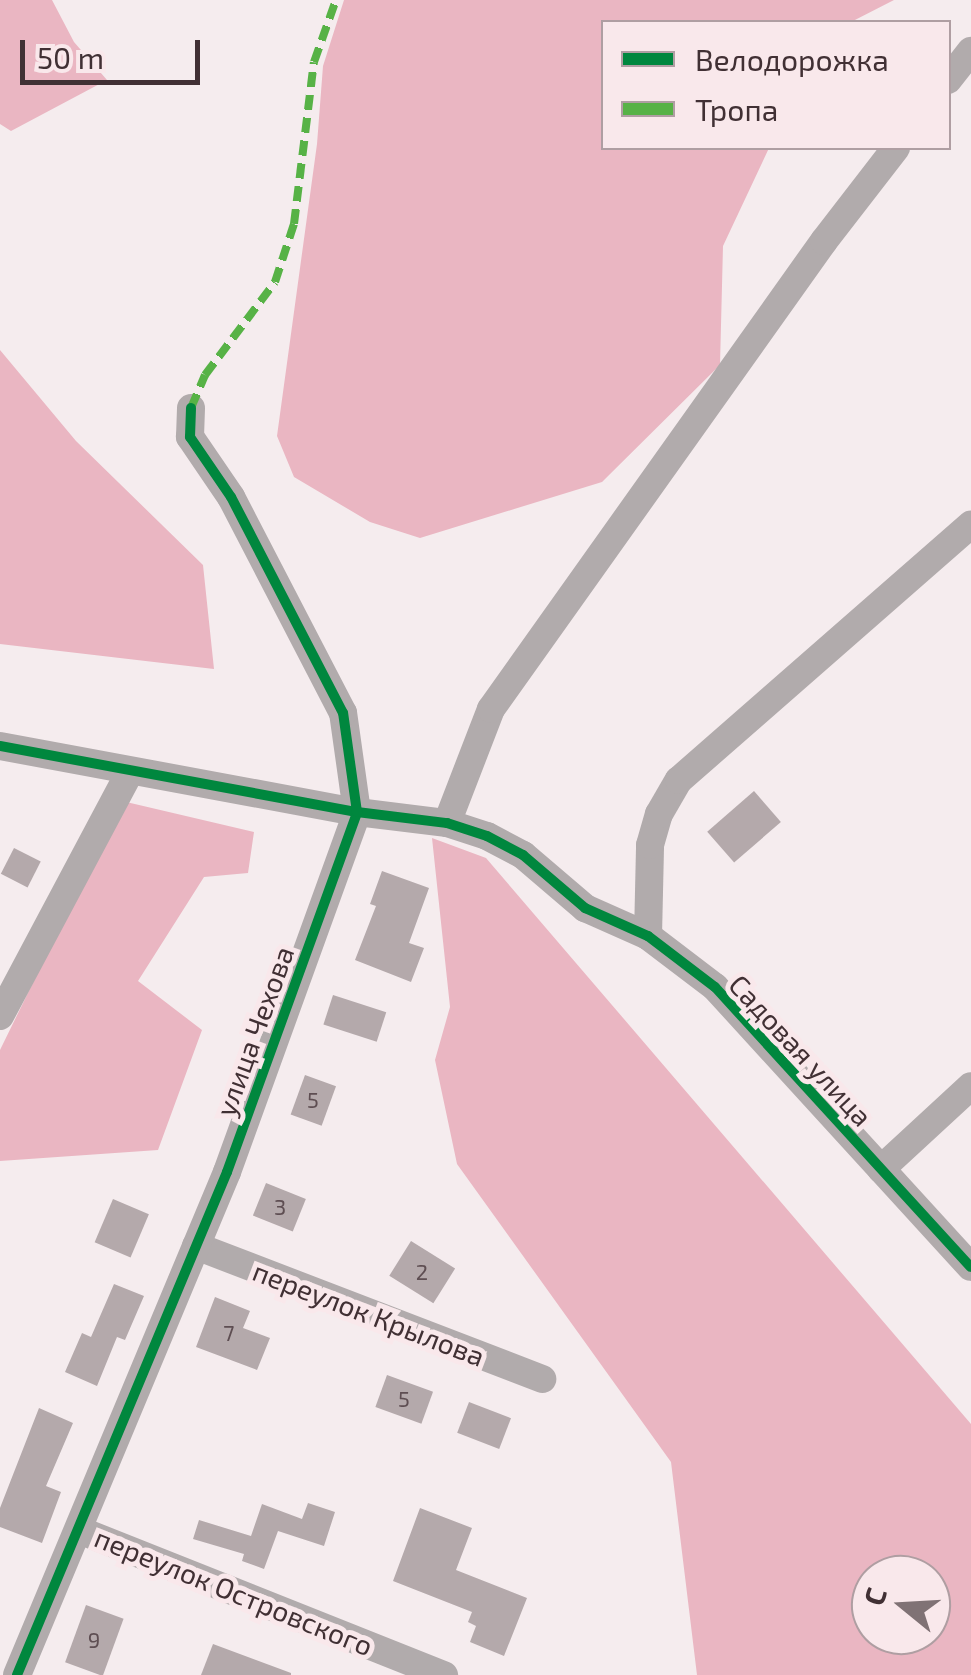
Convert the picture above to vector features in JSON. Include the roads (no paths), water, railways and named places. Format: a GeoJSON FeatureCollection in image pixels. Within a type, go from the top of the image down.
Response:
{"type":"FeatureCollection","features":[{"type":"Feature","properties":{"kind":"street"},"geometry":{"type":"LineString","coordinates":[[951,76],[971,51]]}},
{"type":"Feature","properties":{"kind":"street"},"geometry":{"type":"LineString","coordinates":[[447,823],[491,709],[824,241],[894,150]]}},
{"type":"Feature","properties":{"kind":"street","name":"улица Чехова"},"geometry":{"type":"LineString","coordinates":[[17,1675],[196,1246],[357,812],[343,713],[231,498],[190,436],[191,408]]}},
{"type":"Feature","properties":{"kind":"street"},"geometry":{"type":"LineString","coordinates":[[648,936],[650,845],[659,814],[679,780],[971,524]]}},
{"type":"Feature","properties":{"kind":"street","name":"Садовая улица"},"geometry":{"type":"LineString","coordinates":[[0,746],[357,812],[447,823],[487,836],[523,856],[585,908],[648,936],[714,987],[971,1267]]}},
{"type":"Feature","properties":{"kind":"street"},"geometry":{"type":"LineString","coordinates":[[0,1016],[130,772]]}},
{"type":"Feature","properties":{"kind":"street"},"geometry":{"type":"LineString","coordinates":[[881,1169],[971,1086]]}},
{"type":"Feature","properties":{"kind":"street","name":"переулок Крылова"},"geometry":{"type":"LineString","coordinates":[[196,1246],[542,1379]]}},
{"type":"Feature","properties":{"kind":"street","name":"переулок Островского"},"geometry":{"type":"LineString","coordinates":[[78,1530],[444,1675]]}}]}
